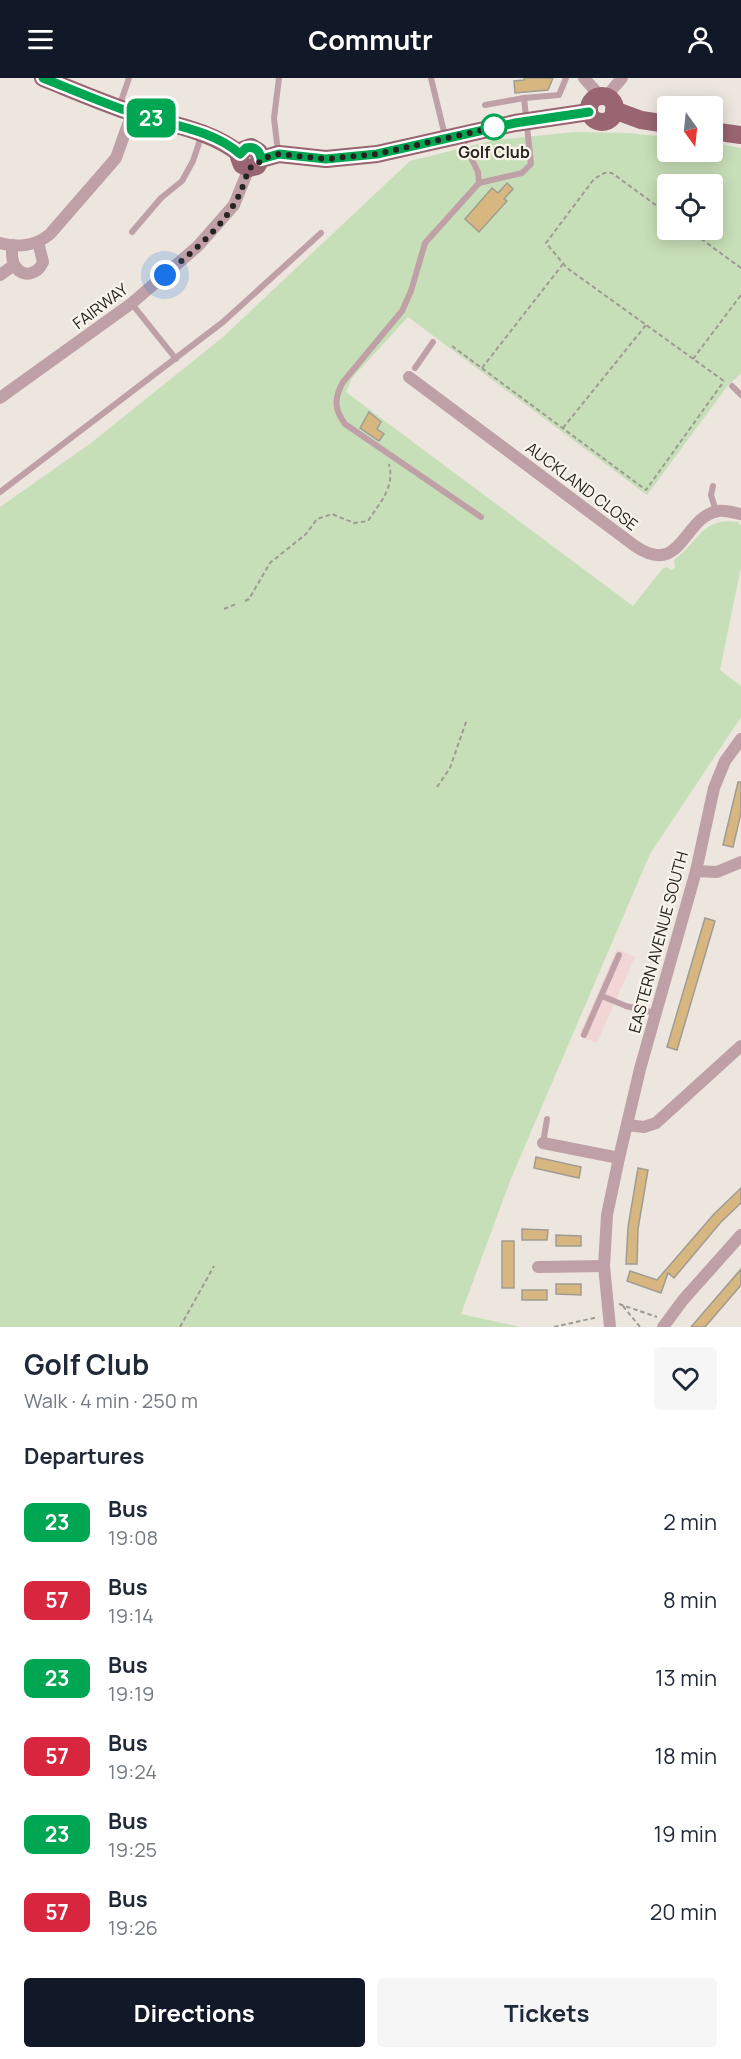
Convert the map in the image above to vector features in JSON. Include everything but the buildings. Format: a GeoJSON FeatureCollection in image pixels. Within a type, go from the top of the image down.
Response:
{"type":"FeatureCollection","features":[{"type":"Feature","properties":{"kind":"main road"},"geometry":{"type":"LineString","coordinates":[[43,78],[125,110],[229,144],[250,160],[279,154],[326,159],[377,154],[526,121],[589,112],[597,121],[604,121],[611,117],[607,101]]}},
{"type":"Feature","properties":{"kind":"main road"},"geometry":{"type":"LineString","coordinates":[[607,101],[641,120],[657,122]]}},
{"type":"Feature","properties":{"kind":"main road"},"geometry":{"type":"LineString","coordinates":[[723,133],[741,135]]}},
{"type":"Feature","properties":{"kind":"street"},"geometry":{"type":"LineString","coordinates":[[584,78],[607,101],[622,78]]}},
{"type":"Feature","properties":{"kind":"street"},"geometry":{"type":"LineString","coordinates":[[38,242],[43,258],[39,269],[27,274],[20,271],[14,265],[4,244],[38,242],[54,230],[116,158],[125,110]]}},
{"type":"Feature","properties":{"kind":"street","name":"FAIRWAY"},"geometry":{"type":"LineString","coordinates":[[0,398],[132,303],[214,230],[234,205],[250,160]]}},
{"type":"Feature","properties":{"kind":"street"},"geometry":{"type":"LineString","coordinates":[[0,274],[14,265]]}},
{"type":"Feature","properties":{"kind":"street","name":"AUCKLAND CLOSE"},"geometry":{"type":"LineString","coordinates":[[409,376],[647,553],[662,555],[674,550],[700,520],[716,512]]}},
{"type":"Feature","properties":{"kind":"street"},"geometry":{"type":"LineString","coordinates":[[716,512],[741,514]]}},
{"type":"Feature","properties":{"kind":"street","name":"EASTERN AVENUE SOUTH"},"geometry":{"type":"LineString","coordinates":[[610,1327],[604,1266],[607,1215],[619,1158],[655,1013],[696,871],[714,788],[725,761],[741,739]]}},
{"type":"Feature","properties":{"kind":"street"},"geometry":{"type":"LineString","coordinates":[[696,871],[717,872],[741,862]]}},
{"type":"Feature","properties":{"kind":"street"},"geometry":{"type":"LineString","coordinates":[[627,1125],[644,1127],[656,1123],[741,1046]]}},
{"type":"Feature","properties":{"kind":"street"},"geometry":{"type":"LineString","coordinates":[[543,1143],[619,1158]]}},
{"type":"Feature","properties":{"kind":"street"},"geometry":{"type":"LineString","coordinates":[[665,1324],[683,1300],[741,1235]]}},
{"type":"Feature","properties":{"kind":"street"},"geometry":{"type":"LineString","coordinates":[[538,1267],[604,1266]]}},
{"type":"Feature","properties":{"kind":"lane"},"geometry":{"type":"LineString","coordinates":[[125,110],[129,78]]}},
{"type":"Feature","properties":{"kind":"lane"},"geometry":{"type":"LineString","coordinates":[[279,78],[274,118],[279,154]]}},
{"type":"Feature","properties":{"kind":"lane"},"geometry":{"type":"LineString","coordinates":[[431,78],[452,136],[471,158],[478,172],[479,183]]}},
{"type":"Feature","properties":{"kind":"lane"},"geometry":{"type":"LineString","coordinates":[[485,105],[559,95],[566,78]]}},
{"type":"Feature","properties":{"kind":"lane"},"geometry":{"type":"LineString","coordinates":[[481,517],[345,424],[340,417],[336,401],[337,392],[343,382],[408,302],[424,243],[479,183],[522,173],[531,164],[524,98]]}},
{"type":"Feature","properties":{"kind":"lane"},"geometry":{"type":"LineString","coordinates":[[132,232],[161,198],[182,181],[193,161],[202,134]]}},
{"type":"Feature","properties":{"kind":"lane"},"geometry":{"type":"LineString","coordinates":[[0,492],[223,322],[321,233]]}},
{"type":"Feature","properties":{"kind":"lane"},"geometry":{"type":"LineString","coordinates":[[132,303],[176,359]]}},
{"type":"Feature","properties":{"kind":"lane"},"geometry":{"type":"LineString","coordinates":[[409,376],[433,342]]}},
{"type":"Feature","properties":{"kind":"lane"},"geometry":{"type":"LineString","coordinates":[[732,386],[741,395]]}},
{"type":"Feature","properties":{"kind":"lane"},"geometry":{"type":"LineString","coordinates":[[713,486],[711,495],[716,512]]}},
{"type":"Feature","properties":{"kind":"lane"},"geometry":{"type":"LineString","coordinates":[[584,1035],[619,955]]}},
{"type":"Feature","properties":{"kind":"lane"},"geometry":{"type":"LineString","coordinates":[[602,996],[626,1006],[655,1013]]}},
{"type":"Feature","properties":{"kind":"lane"},"geometry":{"type":"LineString","coordinates":[[543,1143],[547,1119]]}},
{"type":"Feature","properties":{"kind":"path"},"geometry":{"type":"LineString","coordinates":[[657,206],[612,173],[603,173],[594,179],[546,243],[567,268],[732,386]]}},
{"type":"Feature","properties":{"kind":"path"},"geometry":{"type":"LineString","coordinates":[[703,240],[741,268]]}},
{"type":"Feature","properties":{"kind":"path"},"geometry":{"type":"LineString","coordinates":[[482,368],[563,264]]}},
{"type":"Feature","properties":{"kind":"path"},"geometry":{"type":"LineString","coordinates":[[693,359],[741,295]]}},
{"type":"Feature","properties":{"kind":"path"},"geometry":{"type":"LineString","coordinates":[[562,428],[646,325]]}},
{"type":"Feature","properties":{"kind":"path"},"geometry":{"type":"LineString","coordinates":[[452,346],[646,490],[723,381]]}},
{"type":"Feature","properties":{"kind":"path"},"geometry":{"type":"LineString","coordinates":[[245,602],[270,563],[306,534],[317,519],[332,514],[354,523],[368,521],[390,485],[392,477],[388,460]]}},
{"type":"Feature","properties":{"kind":"path"},"geometry":{"type":"LineString","coordinates":[[224,609],[236,604]]}},
{"type":"Feature","properties":{"kind":"path"},"geometry":{"type":"LineString","coordinates":[[437,787],[450,768],[467,719]]}},
{"type":"Feature","properties":{"kind":"path"},"geometry":{"type":"LineString","coordinates":[[180,1327],[214,1266]]}},
{"type":"Feature","properties":{"kind":"path"},"geometry":{"type":"LineString","coordinates":[[606,1299],[665,1324]]}},
{"type":"Feature","properties":{"kind":"path"},"geometry":{"type":"LineString","coordinates":[[621,1305],[640,1327]]}},
{"type":"Feature","properties":{"kind":"path"},"geometry":{"type":"LineString","coordinates":[[554,1327],[608,1314]]}},
{"type":"Feature","properties":{"kind":"shaded area"},"geometry":{"type":"Polygon","coordinates":[[[617,949],[635,957],[597,1043],[579,1036],[617,949]]]}},
{"type":"Feature","properties":{"kind":"green space"},"geometry":{"type":"Polygon","coordinates":[[[574,132],[657,136],[657,162],[723,162],[723,145],[741,148],[741,374],[729,384],[647,495],[408,317],[352,378],[346,392],[633,606],[663,568],[668,567],[670,570],[675,568],[674,560],[708,527],[726,521],[738,522],[741,526],[741,567],[720,670],[741,686],[741,717],[650,854],[510,1181],[461,1314],[520,1327],[0,1327],[0,507],[91,443],[223,337],[410,161],[495,140],[574,132]]]}},
{"type":"Feature","properties":{"kind":"bus line","name":"23"},"geometry":{"type":"LineString","coordinates":[[43,78],[132,112],[229,144],[240,154],[246,148],[254,148],[259,152],[261,159],[279,154],[326,159],[377,154],[515,123],[589,112]]}},
{"type":"Feature","properties":{"kind":"place","name":"Golf Club"},"geometry":{"type":"Point","coordinates":[494,127]}},
{"type":"Feature","properties":{"kind":"route"},"geometry":{"type":"LineString","coordinates":[[165,275],[214,230],[234,205],[249,168],[257,166],[261,159],[279,154],[326,159],[377,154],[496,127],[494,127]]}}]}
